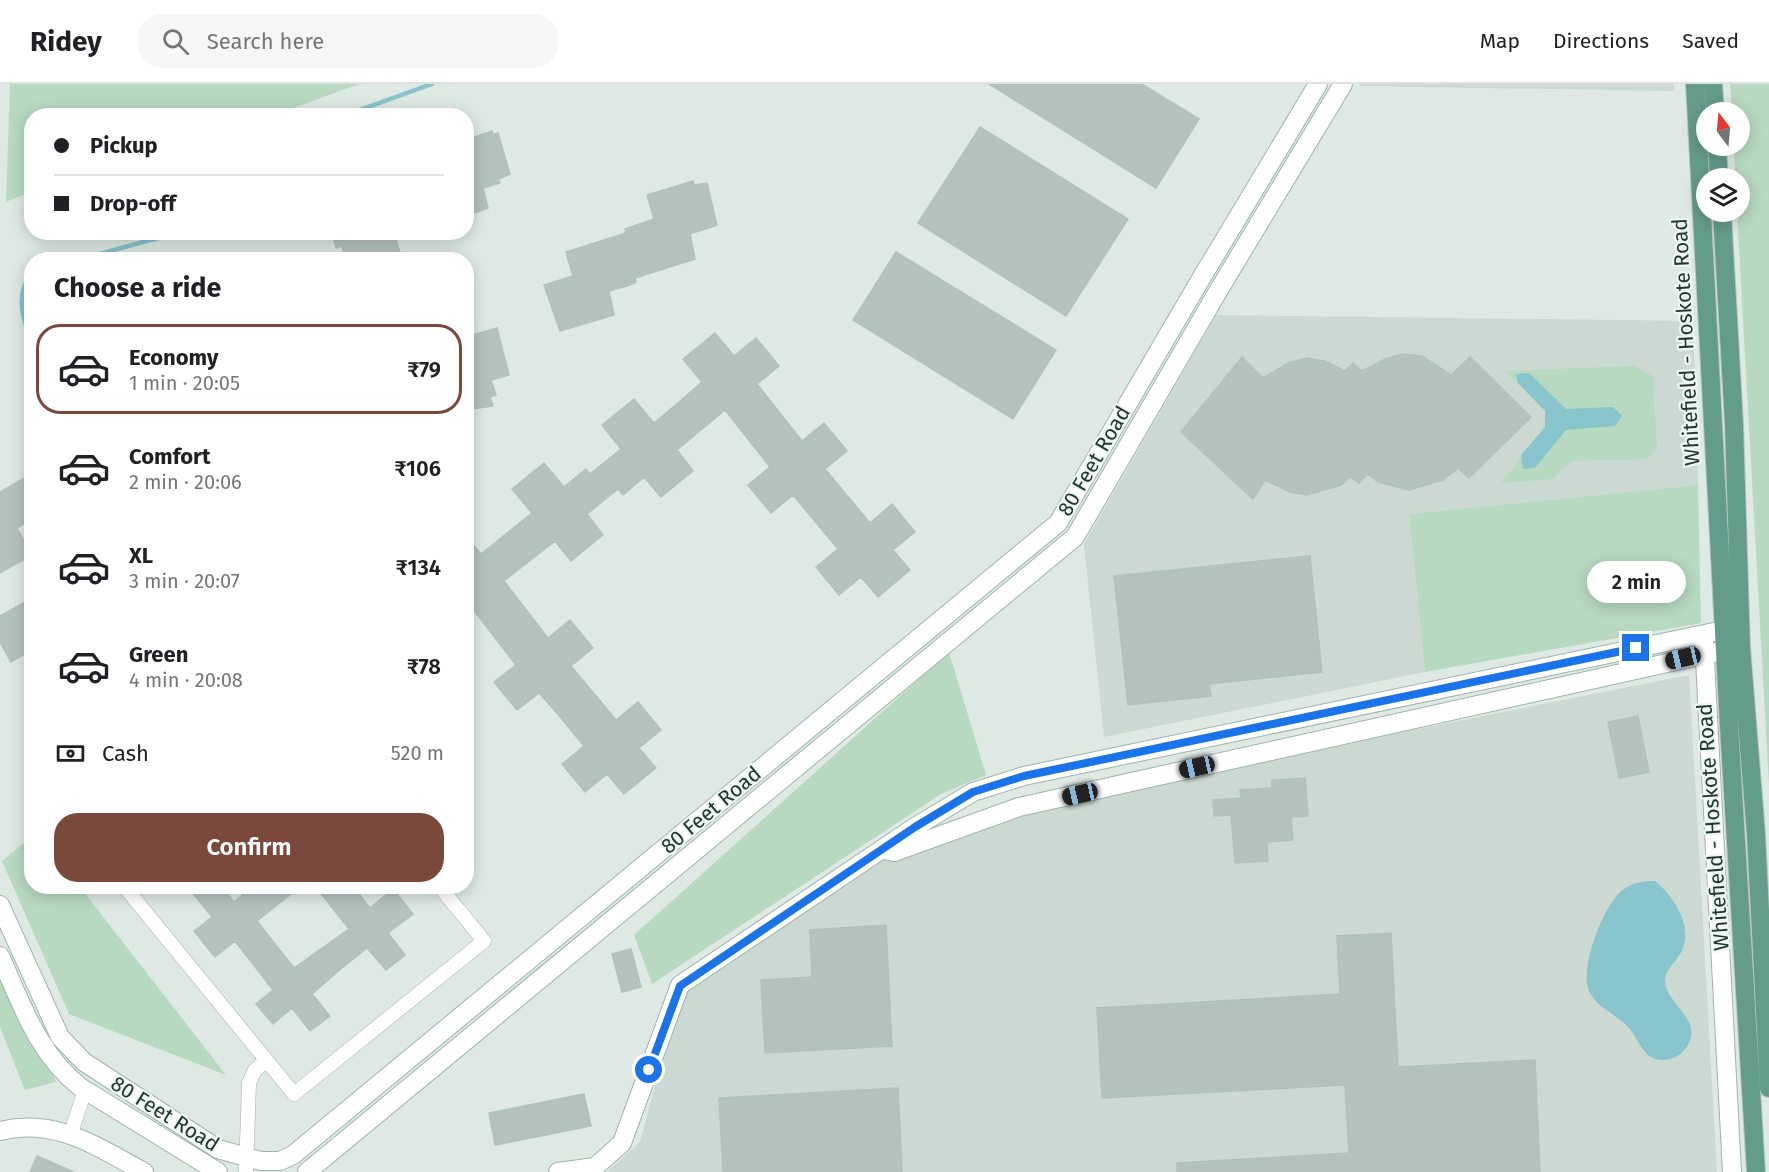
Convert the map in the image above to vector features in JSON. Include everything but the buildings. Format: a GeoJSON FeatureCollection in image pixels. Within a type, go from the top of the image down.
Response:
{"type":"FeatureCollection","features":[{"type":"Feature","properties":{"kind":"main road","name":"Whitefield - Hoskote Road"},"geometry":{"type":"LineString","coordinates":[[1695,84],[1732,638],[1756,1172]]}},
{"type":"Feature","properties":{"kind":"main road"},"geometry":{"type":"LineString","coordinates":[[1713,84],[1714,102]]}},
{"type":"Feature","properties":{"kind":"main road","name":"Whitefield - Hoskote Road"},"geometry":{"type":"LineString","coordinates":[[1723,222],[1734,424],[1732,638],[1756,834],[1769,1088]]}},
{"type":"Feature","properties":{"kind":"street","name":"80 Feet Road"},"geometry":{"type":"LineString","coordinates":[[0,904],[60,1036],[92,1069],[247,1165],[280,1161],[308,1146],[1059,523],[1198,282],[1318,84]]}},
{"type":"Feature","properties":{"kind":"street","name":"80 Feet Road"},"geometry":{"type":"LineString","coordinates":[[307,1172],[1075,537],[1217,293],[1343,84]]}},
{"type":"Feature","properties":{"kind":"street"},"geometry":{"type":"LineString","coordinates":[[1704,634],[1732,1172]]}},
{"type":"Feature","properties":{"kind":"street"},"geometry":{"type":"LineString","coordinates":[[558,1172],[595,1167],[622,1143],[680,986],[915,827],[973,792],[1024,776],[1590,657],[1704,634],[1732,638]]}},
{"type":"Feature","properties":{"kind":"street"},"geometry":{"type":"LineString","coordinates":[[884,850],[894,852],[1019,807],[1705,653],[1732,638]]}},
{"type":"Feature","properties":{"kind":"street"},"geometry":{"type":"LineString","coordinates":[[1590,657],[1595,677]]}},
{"type":"Feature","properties":{"kind":"street"},"geometry":{"type":"LineString","coordinates":[[131,894],[294,1094],[483,941],[445,894]]}},
{"type":"Feature","properties":{"kind":"street","name":"80 Feet Road"},"geometry":{"type":"LineString","coordinates":[[0,956],[42,1047],[59,1069],[85,1090],[218,1172]]}},
{"type":"Feature","properties":{"kind":"street"},"geometry":{"type":"LineString","coordinates":[[247,1165],[249,1083],[255,1070],[266,1060]]}},
{"type":"Feature","properties":{"kind":"street"},"geometry":{"type":"LineString","coordinates":[[71,1133],[85,1090]]}},
{"type":"Feature","properties":{"kind":"street"},"geometry":{"type":"LineString","coordinates":[[0,1131],[41,1129],[71,1133],[144,1172]]}},
{"type":"Feature","properties":{"kind":"shaded area"},"geometry":{"type":"Polygon","coordinates":[[[1360,84],[1674,84],[1674,91],[1359,86],[1360,84]]]}},
{"type":"Feature","properties":{"kind":"shaded area"},"geometry":{"type":"Polygon","coordinates":[[[1216,315],[1693,321],[1698,485],[1409,514],[1425,672],[1104,737],[1084,544],[1216,315]]]}},
{"type":"Feature","properties":{"kind":"shaded area"},"geometry":{"type":"Polygon","coordinates":[[[1689,675],[1717,1172],[607,1172],[640,1142],[673,1019],[695,979],[884,858],[1045,803],[1689,675]]]}},
{"type":"Feature","properties":{"kind":"green space"},"geometry":{"type":"Polygon","coordinates":[[[10,84],[359,84],[293,108],[24,108],[24,195],[6,202],[10,84]]]}},
{"type":"Feature","properties":{"kind":"green space"},"geometry":{"type":"Polygon","coordinates":[[[1730,84],[1769,84],[1769,785],[1738,222],[1750,222],[1750,168],[1735,168],[1734,156],[1750,156],[1750,102],[1731,102],[1730,84]]]}},
{"type":"Feature","properties":{"kind":"green space"},"geometry":{"type":"Polygon","coordinates":[[[1635,366],[1653,376],[1657,447],[1647,459],[1572,461],[1553,479],[1501,483],[1545,427],[1545,411],[1505,371],[1635,366]]]}},
{"type":"Feature","properties":{"kind":"green space"},"geometry":{"type":"Polygon","coordinates":[[[1698,485],[1701,623],[1425,672],[1409,514],[1698,485]]]}},
{"type":"Feature","properties":{"kind":"green space"},"geometry":{"type":"Polygon","coordinates":[[[949,652],[986,775],[941,794],[652,984],[634,935],[949,652]]]}},
{"type":"Feature","properties":{"kind":"green space"},"geometry":{"type":"Polygon","coordinates":[[[24,843],[24,894],[85,894],[226,1075],[69,1014],[2,861],[24,843]]]}},
{"type":"Feature","properties":{"kind":"green space"},"geometry":{"type":"Polygon","coordinates":[[[0,950],[56,1082],[25,1090],[0,1027],[0,950]]]}},
{"type":"Feature","properties":{"kind":"water"},"geometry":{"type":"Polygon","coordinates":[[[1529,373],[1566,409],[1613,407],[1622,416],[1615,426],[1566,430],[1535,468],[1523,469],[1521,455],[1545,427],[1545,411],[1518,383],[1516,374],[1529,373]]]}},
{"type":"Feature","properties":{"kind":"water"},"geometry":{"type":"Polygon","coordinates":[[[1655,881],[1676,905],[1684,926],[1683,947],[1668,970],[1665,980],[1667,989],[1691,1027],[1688,1045],[1683,1052],[1676,1057],[1664,1060],[1648,1055],[1630,1029],[1595,1000],[1588,988],[1587,978],[1591,950],[1596,935],[1616,896],[1632,885],[1655,881]]]}},
{"type":"Feature","properties":{"kind":"waterway"},"geometry":{"type":"LineString","coordinates":[[365,108],[432,84]]}},
{"type":"Feature","properties":{"kind":"waterway"},"geometry":{"type":"LineString","coordinates":[[106,252],[151,240]]}},
{"type":"Feature","properties":{"kind":"waterway"},"geometry":{"type":"LineString","coordinates":[[24,288],[22,297],[24,318]]}},
{"type":"Feature","properties":{"kind":"route"},"geometry":{"type":"LineString","coordinates":[[649,1070],[680,986],[915,827],[973,792],[1024,776],[1636,648]]}}]}
